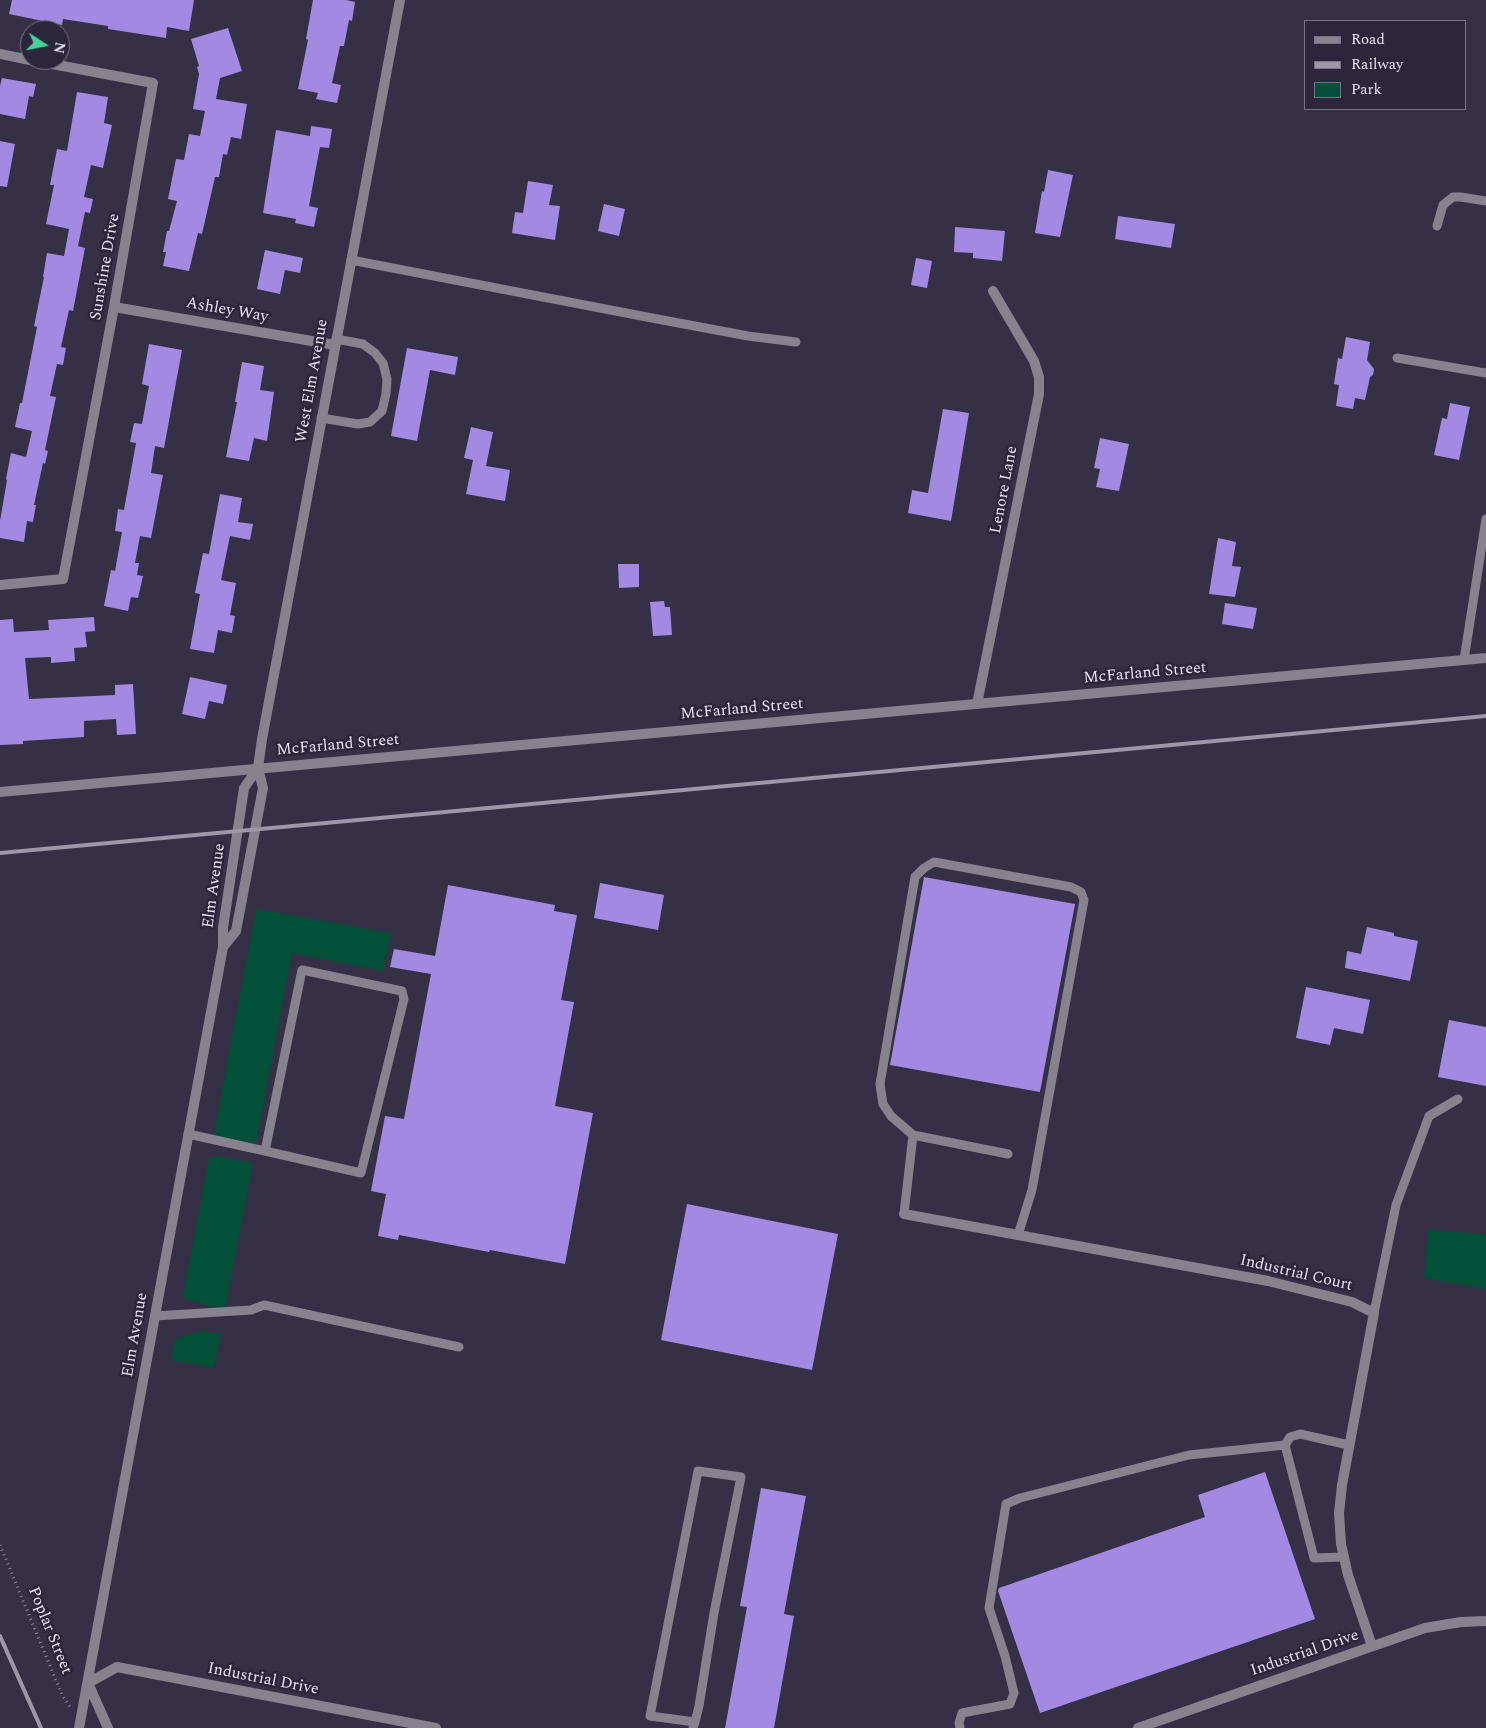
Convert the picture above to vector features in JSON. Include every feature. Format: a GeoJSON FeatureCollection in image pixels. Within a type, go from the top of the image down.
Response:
{"type":"FeatureCollection","features":[{"type":"Feature","properties":{"kind":"street","name":"West Elm Avenue"},"geometry":{"type":"LineString","coordinates":[[255,828],[262,788],[258,768],[350,260],[400,0]]}},
{"type":"Feature","properties":{"kind":"street","name":"Sunshine Drive"},"geometry":{"type":"LineString","coordinates":[[0,54],[20,58]]}},
{"type":"Feature","properties":{"kind":"street","name":"Sunshine Drive"},"geometry":{"type":"LineString","coordinates":[[0,585],[63,579],[114,307],[153,83],[70,67]]}},
{"type":"Feature","properties":{"kind":"street","name":"Lenore Lane"},"geometry":{"type":"LineString","coordinates":[[977,704],[1039,394],[1039,377],[1034,361],[993,291]]}},
{"type":"Feature","properties":{"kind":"street","name":"Ashley Way"},"geometry":{"type":"LineString","coordinates":[[114,307],[335,342]]}},
{"type":"Feature","properties":{"kind":"street","name":"McFarland Street"},"geometry":{"type":"LineString","coordinates":[[0,792],[1486,658]]}},
{"type":"Feature","properties":{"kind":"street","name":"West Elm Avenue"},"geometry":{"type":"LineString","coordinates":[[239,830],[244,788],[258,768]]}},
{"type":"Feature","properties":{"kind":"street","name":"Elm Avenue"},"geometry":{"type":"LineString","coordinates":[[223,947],[236,931],[255,828]]}},
{"type":"Feature","properties":{"kind":"street","name":"Elm Avenue"},"geometry":{"type":"LineString","coordinates":[[80,1725],[223,947],[223,928],[239,830]]}},
{"type":"Feature","properties":{"kind":"street","name":"Industrial Court"},"geometry":{"type":"LineString","coordinates":[[904,1214],[1268,1281],[1352,1302],[1374,1313]]}},
{"type":"Feature","properties":{"kind":"street"},"geometry":{"type":"LineString","coordinates":[[1372,1646],[1348,1575],[1341,1544],[1339,1513],[1349,1445],[1374,1313]]}},
{"type":"Feature","properties":{"kind":"street","name":"Industrial Drive"},"geometry":{"type":"LineString","coordinates":[[1138,1728],[1426,1628],[1486,1620]]}},
{"type":"Feature","properties":{"kind":"street","name":"Industrial Drive"},"geometry":{"type":"LineString","coordinates":[[88,1683],[117,1667],[436,1728]]}},
{"type":"Feature","properties":{"kind":"street"},"geometry":{"type":"LineString","coordinates":[[88,1683],[108,1728]]}},
{"type":"Feature","properties":{"kind":"lane"},"geometry":{"type":"LineString","coordinates":[[1437,226],[1443,206],[1453,198],[1462,197],[1486,200]]}},
{"type":"Feature","properties":{"kind":"lane"},"geometry":{"type":"LineString","coordinates":[[350,260],[748,336],[796,342]]}},
{"type":"Feature","properties":{"kind":"lane"},"geometry":{"type":"LineString","coordinates":[[321,418],[358,424],[370,422],[382,411],[386,394],[383,363],[376,353],[363,344],[335,342]]}},
{"type":"Feature","properties":{"kind":"lane"},"geometry":{"type":"LineString","coordinates":[[1397,358],[1486,373]]}},
{"type":"Feature","properties":{"kind":"lane"},"geometry":{"type":"LineString","coordinates":[[1464,660],[1486,519]]}},
{"type":"Feature","properties":{"kind":"lane"},"geometry":{"type":"LineString","coordinates":[[1008,1154],[913,1136],[891,1116],[883,1104],[880,1084],[916,877],[924,868],[934,862],[1070,887],[1081,892],[1084,900],[1032,1190],[1018,1235]]}},
{"type":"Feature","properties":{"kind":"lane"},"geometry":{"type":"LineString","coordinates":[[188,1134],[361,1173],[404,998],[402,991],[302,970],[264,1151]]}},
{"type":"Feature","properties":{"kind":"lane"},"geometry":{"type":"LineString","coordinates":[[1374,1313],[1396,1205],[1429,1116],[1458,1100]]}},
{"type":"Feature","properties":{"kind":"lane"},"geometry":{"type":"LineString","coordinates":[[904,1214],[913,1136]]}},
{"type":"Feature","properties":{"kind":"lane"},"geometry":{"type":"LineString","coordinates":[[155,1316],[251,1310],[264,1305],[458,1347]]}},
{"type":"Feature","properties":{"kind":"lane"},"geometry":{"type":"LineString","coordinates":[[1344,1556],[1314,1558],[1285,1445],[1290,1437],[1300,1434],[1349,1445]]}},
{"type":"Feature","properties":{"kind":"lane"},"geometry":{"type":"LineString","coordinates":[[960,1728],[959,1723],[962,1713],[1010,1704],[1014,1693],[1005,1656],[989,1608],[1006,1504],[1020,1498],[1189,1455],[1285,1445]]}},
{"type":"Feature","properties":{"kind":"lane"},"geometry":{"type":"LineString","coordinates":[[698,1471],[741,1477],[694,1725],[650,1716],[698,1471]]}},
{"type":"Feature","properties":{"kind":"path","name":"Poplar Street"},"geometry":{"type":"LineString","coordinates":[[0,1545],[62,1695],[80,1725]]}},
{"type":"Feature","properties":{"kind":"green space"},"geometry":{"type":"Polygon","coordinates":[[[256,909],[391,933],[383,971],[292,953],[256,1144],[218,1136],[214,1133],[256,909]]]}},
{"type":"Feature","properties":{"kind":"green space"},"geometry":{"type":"Polygon","coordinates":[[[216,1156],[253,1163],[225,1310],[187,1300],[183,1297],[209,1158],[216,1156]]]}},
{"type":"Feature","properties":{"kind":"green space"},"geometry":{"type":"Polygon","coordinates":[[[1428,1230],[1486,1234],[1486,1289],[1424,1278],[1428,1230]]]}},
{"type":"Feature","properties":{"kind":"green space"},"geometry":{"type":"Polygon","coordinates":[[[201,1331],[221,1334],[214,1368],[171,1360],[175,1339],[201,1331]]]}},
{"type":"Feature","properties":{"kind":"building"},"geometry":{"type":"Polygon","coordinates":[[[12,0],[194,0],[189,31],[167,27],[166,38],[108,29],[108,26],[70,20],[38,20],[9,14],[12,0]]]}},
{"type":"Feature","properties":{"kind":"building"},"geometry":{"type":"Polygon","coordinates":[[[313,0],[346,0],[355,2],[352,21],[349,20],[344,46],[340,46],[332,83],[341,85],[337,103],[316,99],[318,93],[298,89],[308,40],[306,39],[313,0]]]}},
{"type":"Feature","properties":{"kind":"building"},"geometry":{"type":"Polygon","coordinates":[[[228,28],[242,71],[220,78],[216,99],[247,104],[241,139],[231,137],[227,155],[223,154],[219,177],[215,177],[202,234],[198,233],[189,271],[163,266],[166,252],[163,252],[167,231],[169,231],[177,201],[168,199],[176,159],[184,160],[189,134],[200,136],[205,111],[193,109],[199,74],[197,67],[199,66],[191,39],[228,28]]]}},
{"type":"Feature","properties":{"kind":"building"},"geometry":{"type":"Polygon","coordinates":[[[2,78],[36,84],[33,97],[29,96],[25,119],[0,114],[0,86],[2,78]]]}},
{"type":"Feature","properties":{"kind":"building"},"geometry":{"type":"Polygon","coordinates":[[[77,92],[108,97],[104,123],[112,125],[103,168],[91,165],[84,197],[93,199],[90,213],[85,212],[78,246],[85,248],[73,311],[69,310],[61,347],[66,348],[63,365],[57,364],[50,396],[56,397],[45,450],[48,451],[45,464],[43,463],[34,505],[36,505],[33,522],[27,521],[24,542],[0,538],[0,521],[11,453],[26,457],[32,431],[15,427],[20,403],[22,403],[37,327],[34,326],[47,253],[64,256],[69,229],[46,224],[54,185],[50,185],[57,149],[67,151],[77,92]]]}},
{"type":"Feature","properties":{"kind":"building"},"geometry":{"type":"Polygon","coordinates":[[[311,126],[332,129],[329,148],[320,147],[315,173],[309,206],[318,208],[314,227],[295,223],[296,219],[263,213],[276,130],[310,136],[311,126]]]}},
{"type":"Feature","properties":{"kind":"building"},"geometry":{"type":"Polygon","coordinates":[[[0,141],[15,144],[7,187],[0,186],[0,141]]]}},
{"type":"Feature","properties":{"kind":"building"},"geometry":{"type":"Polygon","coordinates":[[[1048,170],[1073,175],[1060,237],[1035,233],[1042,191],[1044,192],[1048,170]]]}},
{"type":"Feature","properties":{"kind":"building"},"geometry":{"type":"Polygon","coordinates":[[[528,181],[553,185],[549,205],[560,206],[555,240],[512,233],[515,212],[523,213],[528,181]]]}},
{"type":"Feature","properties":{"kind":"building"},"geometry":{"type":"Polygon","coordinates":[[[604,204],[625,209],[619,236],[598,231],[604,204]]]}},
{"type":"Feature","properties":{"kind":"building"},"geometry":{"type":"Polygon","coordinates":[[[1118,216],[1175,224],[1171,248],[1115,239],[1118,216]]]}},
{"type":"Feature","properties":{"kind":"building"},"geometry":{"type":"Polygon","coordinates":[[[955,227],[1005,231],[1002,261],[973,258],[973,253],[954,252],[955,227]]]}},
{"type":"Feature","properties":{"kind":"building"},"geometry":{"type":"Polygon","coordinates":[[[265,250],[303,258],[300,273],[285,270],[280,294],[257,289],[265,250]]]}},
{"type":"Feature","properties":{"kind":"building"},"geometry":{"type":"Polygon","coordinates":[[[916,258],[932,261],[927,288],[911,285],[916,258]]]}},
{"type":"Feature","properties":{"kind":"building"},"geometry":{"type":"Polygon","coordinates":[[[1346,337],[1370,342],[1367,360],[1374,369],[1373,375],[1370,377],[1365,400],[1355,398],[1353,409],[1336,406],[1339,385],[1334,384],[1338,358],[1342,359],[1346,337]]]}},
{"type":"Feature","properties":{"kind":"building"},"geometry":{"type":"Polygon","coordinates":[[[149,344],[182,350],[164,448],[155,446],[151,473],[163,475],[151,538],[140,536],[135,563],[139,563],[137,575],[143,576],[138,598],[131,597],[128,611],[104,606],[111,570],[115,571],[122,532],[115,531],[118,509],[124,510],[136,443],[130,442],[134,423],[142,424],[149,386],[142,384],[149,344]]]}},
{"type":"Feature","properties":{"kind":"building"},"geometry":{"type":"Polygon","coordinates":[[[407,348],[458,357],[455,375],[430,370],[417,441],[391,436],[407,348]]]}},
{"type":"Feature","properties":{"kind":"building"},"geometry":{"type":"Polygon","coordinates":[[[242,362],[264,366],[260,390],[274,392],[267,441],[254,438],[249,461],[226,457],[237,402],[235,402],[242,362]]]}},
{"type":"Feature","properties":{"kind":"building"},"geometry":{"type":"Polygon","coordinates":[[[1450,403],[1470,407],[1459,460],[1434,455],[1442,418],[1447,419],[1450,403]]]}},
{"type":"Feature","properties":{"kind":"building"},"geometry":{"type":"Polygon","coordinates":[[[943,409],[969,413],[951,521],[908,513],[912,490],[928,493],[943,409]]]}},
{"type":"Feature","properties":{"kind":"building"},"geometry":{"type":"Polygon","coordinates":[[[471,427],[493,432],[486,466],[510,470],[505,501],[466,494],[473,460],[464,458],[471,427]]]}},
{"type":"Feature","properties":{"kind":"building"},"geometry":{"type":"Polygon","coordinates":[[[1100,438],[1129,444],[1119,491],[1096,487],[1100,469],[1094,468],[1100,438]]]}},
{"type":"Feature","properties":{"kind":"building"},"geometry":{"type":"Polygon","coordinates":[[[220,494],[242,498],[238,522],[253,524],[250,540],[230,536],[221,580],[236,583],[230,615],[235,616],[232,633],[218,630],[214,653],[190,649],[200,594],[195,593],[203,553],[209,554],[220,494]]]}},
{"type":"Feature","properties":{"kind":"building"},"geometry":{"type":"Polygon","coordinates":[[[1218,538],[1236,542],[1232,566],[1241,567],[1235,597],[1209,594],[1218,538]]]}},
{"type":"Feature","properties":{"kind":"building"},"geometry":{"type":"Polygon","coordinates":[[[618,564],[639,564],[639,587],[619,588],[618,564]]]}},
{"type":"Feature","properties":{"kind":"building"},"geometry":{"type":"Polygon","coordinates":[[[664,601],[665,607],[670,607],[672,635],[653,636],[650,602],[664,601]]]}},
{"type":"Feature","properties":{"kind":"building"},"geometry":{"type":"Polygon","coordinates":[[[1225,603],[1257,608],[1253,629],[1222,624],[1225,603]]]}},
{"type":"Feature","properties":{"kind":"building"},"geometry":{"type":"Polygon","coordinates":[[[94,617],[95,631],[85,632],[87,647],[74,648],[75,661],[51,663],[51,657],[25,658],[29,699],[115,695],[115,685],[133,684],[136,734],[117,735],[116,719],[84,721],[84,737],[23,741],[23,744],[0,745],[0,620],[13,619],[14,632],[49,630],[48,620],[94,617]]]}},
{"type":"Feature","properties":{"kind":"building"},"geometry":{"type":"Polygon","coordinates":[[[190,677],[227,685],[223,704],[209,701],[205,719],[182,714],[190,677]]]}},
{"type":"Feature","properties":{"kind":"building"},"geometry":{"type":"Polygon","coordinates":[[[924,877],[1075,904],[1040,1092],[890,1065],[924,877]]]}},
{"type":"Feature","properties":{"kind":"building"},"geometry":{"type":"Polygon","coordinates":[[[600,883],[664,895],[658,930],[594,918],[600,883]]]}},
{"type":"Feature","properties":{"kind":"building"},"geometry":{"type":"Polygon","coordinates":[[[448,885],[555,905],[554,911],[577,915],[561,1000],[574,1002],[555,1106],[593,1113],[565,1264],[399,1235],[398,1240],[378,1236],[386,1194],[371,1191],[385,1116],[404,1119],[431,974],[390,967],[394,949],[435,956],[448,885]]]}},
{"type":"Feature","properties":{"kind":"building"},"geometry":{"type":"Polygon","coordinates":[[[1367,927],[1394,933],[1394,936],[1418,941],[1410,981],[1345,968],[1347,951],[1361,954],[1367,927]]]}},
{"type":"Feature","properties":{"kind":"building"},"geometry":{"type":"Polygon","coordinates":[[[1306,987],[1370,1000],[1363,1034],[1334,1028],[1330,1045],[1296,1038],[1306,987]]]}},
{"type":"Feature","properties":{"kind":"building"},"geometry":{"type":"Polygon","coordinates":[[[1449,1020],[1486,1027],[1486,1086],[1438,1077],[1449,1020]]]}},
{"type":"Feature","properties":{"kind":"building"},"geometry":{"type":"Polygon","coordinates":[[[687,1204],[838,1234],[812,1370],[661,1340],[687,1204]]]}},
{"type":"Feature","properties":{"kind":"building"},"geometry":{"type":"Polygon","coordinates":[[[1265,1472],[1315,1619],[1040,1713],[998,1591],[999,1588],[1205,1517],[1198,1495],[1265,1472]]]}},
{"type":"Feature","properties":{"kind":"building"},"geometry":{"type":"Polygon","coordinates":[[[761,1488],[806,1496],[784,1614],[794,1616],[774,1728],[725,1728],[747,1607],[740,1606],[761,1488]]]}},
{"type":"Feature","properties":{"kind":"railway"},"geometry":{"type":"LineString","coordinates":[[0,853],[1486,716]]}},
{"type":"Feature","properties":{"kind":"railway"},"geometry":{"type":"LineString","coordinates":[[0,1636],[41,1728]]}}]}
